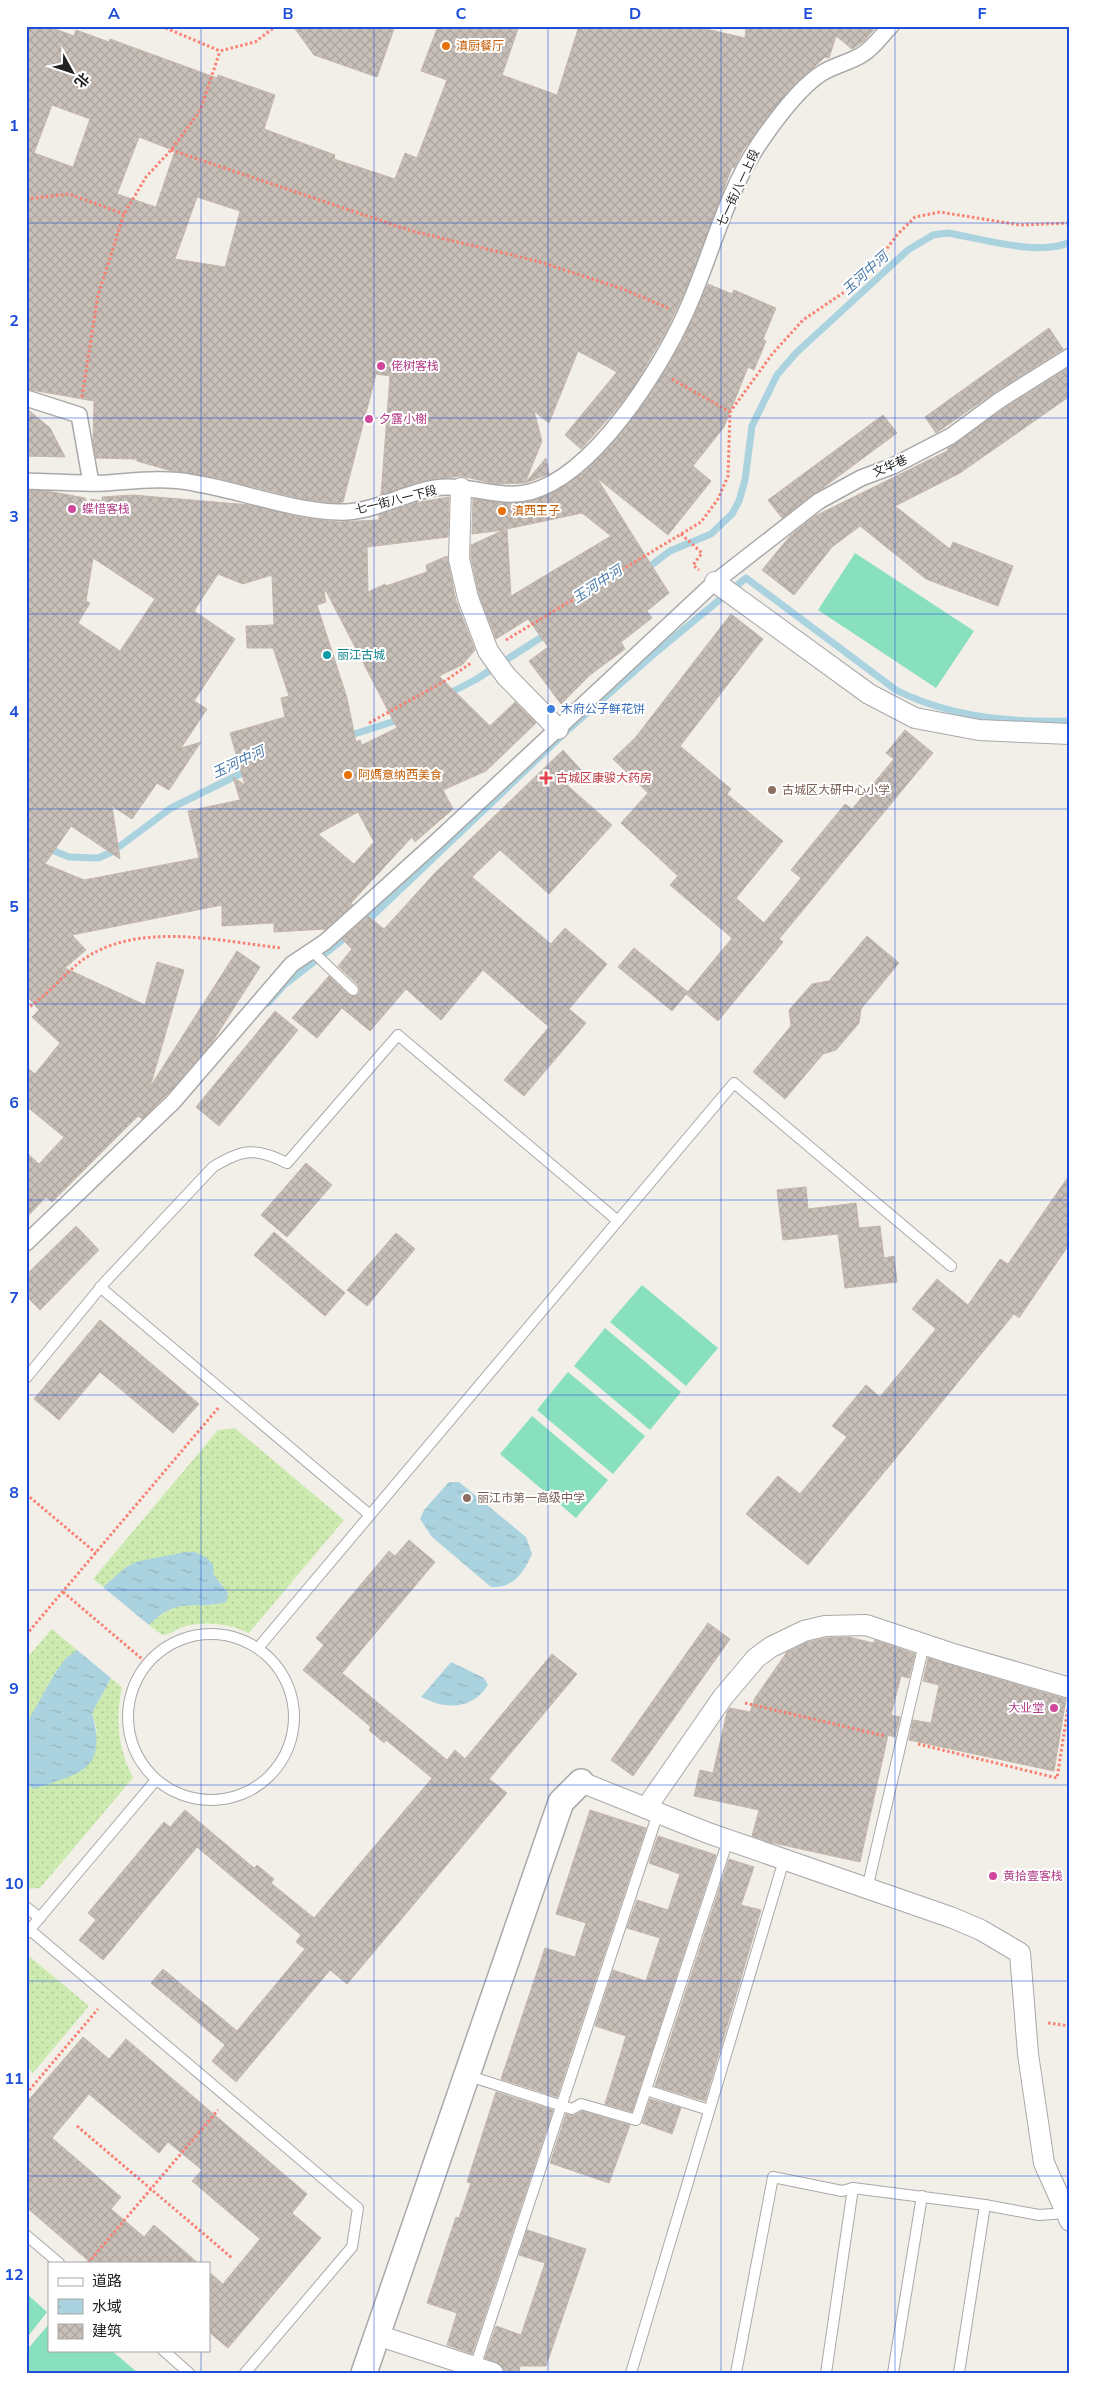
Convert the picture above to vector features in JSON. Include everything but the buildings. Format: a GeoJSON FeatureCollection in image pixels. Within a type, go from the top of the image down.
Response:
{"type":"FeatureCollection","features":[{"type":"Feature","properties":{"kind":"street","name":"七一街八一上段"},"geometry":{"type":"LineString","coordinates":[[655,369],[685,314],[728,204],[760,143],[798,94],[822,73],[865,53],[891,26]]}},
{"type":"Feature","properties":{"kind":"street","name":"文华巷"},"geometry":{"type":"LineString","coordinates":[[26,1243],[173,1102],[292,964],[325,942],[558,729],[715,582],[820,501],[861,478],[901,462],[951,436],[1000,400],[1070,356]]}},
{"type":"Feature","properties":{"kind":"street","name":"七一街八一下段"},"geometry":{"type":"LineString","coordinates":[[26,481],[91,483],[159,479],[194,483],[305,509],[340,513],[369,509],[435,488],[461,488],[511,494],[527,492],[551,484],[574,467],[605,439],[655,369]]}},
{"type":"Feature","properties":{"kind":"street"},"geometry":{"type":"LineString","coordinates":[[26,398],[79,415],[91,483]]}},
{"type":"Feature","properties":{"kind":"street"},"geometry":{"type":"LineString","coordinates":[[461,488],[459,559],[468,598],[488,651],[506,676],[558,729]]}},
{"type":"Feature","properties":{"kind":"street"},"geometry":{"type":"LineString","coordinates":[[715,582],[869,694],[914,718],[995,731],[1070,734]]}},
{"type":"Feature","properties":{"kind":"street"},"geometry":{"type":"LineString","coordinates":[[652,1811],[723,1698],[756,1658],[771,1647],[804,1631],[845,1624],[866,1625],[1069,1697]]}},
{"type":"Feature","properties":{"kind":"street"},"geometry":{"type":"LineString","coordinates":[[364,2373],[561,1802],[581,1782],[728,1840],[953,1918],[981,1930],[1020,1953],[1028,2054],[1044,2163],[1068,2217]]}},
{"type":"Feature","properties":{"kind":"street"},"geometry":{"type":"LineString","coordinates":[[377,2334],[484,2370]]}},
{"type":"Feature","properties":{"kind":"lane"},"geometry":{"type":"LineString","coordinates":[[312,951],[353,990]]}},
{"type":"Feature","properties":{"kind":"lane"},"geometry":{"type":"LineString","coordinates":[[26,1378],[100,1287],[213,1167],[234,1154],[248,1152],[262,1153],[287,1163],[398,1034],[618,1221]]}},
{"type":"Feature","properties":{"kind":"lane"},"geometry":{"type":"LineString","coordinates":[[258,1648],[734,1083],[951,1266]]}},
{"type":"Feature","properties":{"kind":"lane"},"geometry":{"type":"LineString","coordinates":[[100,1287],[370,1515]]}},
{"type":"Feature","properties":{"kind":"lane"},"geometry":{"type":"LineString","coordinates":[[204,1634],[232,1636],[258,1648],[273,1660],[284,1675],[294,1706],[292,1738],[278,1767],[255,1788],[227,1799],[212,1801],[190,1798],[166,1788],[156,1780],[140,1761],[132,1744],[128,1726],[128,1706],[133,1688],[148,1664],[169,1645],[186,1637],[204,1634]]}},
{"type":"Feature","properties":{"kind":"lane"},"geometry":{"type":"LineString","coordinates":[[867,1888],[924,1644]]}},
{"type":"Feature","properties":{"kind":"lane"},"geometry":{"type":"LineString","coordinates":[[156,1780],[28,1932],[358,2208],[352,2247],[245,2373]]}},
{"type":"Feature","properties":{"kind":"lane"},"geometry":{"type":"LineString","coordinates":[[484,2370],[561,2105],[652,1811]]}},
{"type":"Feature","properties":{"kind":"lane"},"geometry":{"type":"LineString","coordinates":[[466,2075],[572,2109],[581,2104],[636,2120],[728,1840]]}},
{"type":"Feature","properties":{"kind":"lane"},"geometry":{"type":"LineString","coordinates":[[631,2373],[784,1860]]}},
{"type":"Feature","properties":{"kind":"lane"},"geometry":{"type":"LineString","coordinates":[[26,1907],[40,1918]]}},
{"type":"Feature","properties":{"kind":"lane"},"geometry":{"type":"LineString","coordinates":[[646,2090],[709,2110]]}},
{"type":"Feature","properties":{"kind":"lane"},"geometry":{"type":"LineString","coordinates":[[736,2373],[773,2177],[842,2191],[854,2188],[985,2205],[1039,2215],[1068,2217]]}},
{"type":"Feature","properties":{"kind":"lane"},"geometry":{"type":"LineString","coordinates":[[826,2373],[854,2188]]}},
{"type":"Feature","properties":{"kind":"lane"},"geometry":{"type":"LineString","coordinates":[[893,2373],[922,2196]]}},
{"type":"Feature","properties":{"kind":"lane"},"geometry":{"type":"LineString","coordinates":[[959,2373],[985,2205]]}},
{"type":"Feature","properties":{"kind":"lane"},"geometry":{"type":"LineString","coordinates":[[26,2235],[58,2262]]}},
{"type":"Feature","properties":{"kind":"lane"},"geometry":{"type":"LineString","coordinates":[[165,2352],[189,2373]]}},
{"type":"Feature","properties":{"kind":"path"},"geometry":{"type":"LineString","coordinates":[[161,26],[220,51],[255,42],[276,26]]}},
{"type":"Feature","properties":{"kind":"path"},"geometry":{"type":"LineString","coordinates":[[79,415],[98,295],[124,214],[146,177],[171,150],[200,110],[220,51]]}},
{"type":"Feature","properties":{"kind":"path"},"geometry":{"type":"LineString","coordinates":[[171,150],[412,231],[537,261],[566,270],[623,289],[685,314]]}},
{"type":"Feature","properties":{"kind":"path"},"geometry":{"type":"LineString","coordinates":[[26,199],[69,194],[124,214]]}},
{"type":"Feature","properties":{"kind":"path"},"geometry":{"type":"LineString","coordinates":[[368,723],[445,681],[488,651],[701,522],[718,499],[728,476],[730,412],[773,353],[803,320],[865,278],[897,235],[915,217],[940,212],[1020,225],[1070,222]]}},
{"type":"Feature","properties":{"kind":"path"},"geometry":{"type":"LineString","coordinates":[[655,369],[730,412]]}},
{"type":"Feature","properties":{"kind":"path"},"geometry":{"type":"LineString","coordinates":[[681,534],[702,553]]}},
{"type":"Feature","properties":{"kind":"path"},"geometry":{"type":"LineString","coordinates":[[26,1008],[84,959],[98,951],[132,940],[167,936],[312,951]]}},
{"type":"Feature","properties":{"kind":"path"},"geometry":{"type":"LineString","coordinates":[[27,1634],[229,1395]]}},
{"type":"Feature","properties":{"kind":"path"},"geometry":{"type":"LineString","coordinates":[[26,1494],[96,1553]]}},
{"type":"Feature","properties":{"kind":"path"},"geometry":{"type":"LineString","coordinates":[[63,1592],[148,1664]]}},
{"type":"Feature","properties":{"kind":"path"},"geometry":{"type":"LineString","coordinates":[[1057,1778],[1069,1697]]}},
{"type":"Feature","properties":{"kind":"path"},"geometry":{"type":"LineString","coordinates":[[26,2094],[108,1997]]}},
{"type":"Feature","properties":{"kind":"path"},"geometry":{"type":"LineString","coordinates":[[26,2085],[31,2088]]}},
{"type":"Feature","properties":{"kind":"path"},"geometry":{"type":"LineString","coordinates":[[89,2262],[228,2098]]}},
{"type":"Feature","properties":{"kind":"path"},"geometry":{"type":"LineString","coordinates":[[77,2126],[232,2258]]}},
{"type":"Feature","properties":{"kind":"green space"},"geometry":{"type":"Polygon","coordinates":[[[855,553],[974,631],[936,688],[818,610],[855,553]]]}},
{"type":"Feature","properties":{"kind":"green space"},"geometry":{"type":"Polygon","coordinates":[[[642,1285],[718,1348],[686,1386],[610,1322],[642,1285]]]}},
{"type":"Feature","properties":{"kind":"green space"},"geometry":{"type":"Polygon","coordinates":[[[605,1328],[681,1392],[650,1430],[574,1366],[605,1328]]]}},
{"type":"Feature","properties":{"kind":"green space"},"geometry":{"type":"Polygon","coordinates":[[[568,1372],[645,1436],[613,1474],[537,1410],[568,1372]]]}},
{"type":"Feature","properties":{"kind":"green space"},"geometry":{"type":"Polygon","coordinates":[[[532,1416],[608,1480],[576,1518],[500,1454],[532,1416]]]}},
{"type":"Feature","properties":{"kind":"green space"},"geometry":{"type":"Polygon","coordinates":[[[235,1428],[344,1520],[249,1633],[224,1625],[206,1623],[180,1628],[169,1634],[162,1635],[149,1625],[171,1609],[185,1605],[212,1605],[223,1585],[214,1577],[202,1571],[150,1560],[132,1564],[103,1587],[93,1579],[218,1430],[235,1428]]]}},
{"type":"Feature","properties":{"kind":"green space"},"geometry":{"type":"Polygon","coordinates":[[[52,1629],[77,1650],[55,1673],[26,1727],[26,1659],[52,1629]]]}},
{"type":"Feature","properties":{"kind":"green space"},"geometry":{"type":"Polygon","coordinates":[[[111,1678],[122,1687],[118,1722],[119,1734],[124,1756],[133,1778],[40,1888],[26,1889],[26,1780],[27,1782],[97,1731],[92,1713],[111,1678]]]}},
{"type":"Feature","properties":{"kind":"green space"},"geometry":{"type":"Polygon","coordinates":[[[29,1956],[89,2006],[33,2073],[26,2067],[26,1960],[29,1956]]]}},
{"type":"Feature","properties":{"kind":"green space"},"geometry":{"type":"Polygon","coordinates":[[[26,2293],[47,2312],[26,2339],[26,2293]]]}},
{"type":"Feature","properties":{"kind":"green space"},"geometry":{"type":"Polygon","coordinates":[[[48,2325],[48,2352],[113,2352],[138,2373],[26,2373],[26,2351],[48,2325]]]}},
{"type":"Feature","properties":{"kind":"water"},"geometry":{"type":"Polygon","coordinates":[[[449,1482],[459,1482],[526,1537],[532,1554],[521,1573],[512,1582],[499,1587],[491,1587],[432,1537],[420,1519],[424,1510],[449,1482]]]}},
{"type":"Feature","properties":{"kind":"water"},"geometry":{"type":"Polygon","coordinates":[[[195,1552],[207,1558],[213,1565],[214,1575],[228,1593],[226,1602],[177,1607],[169,1610],[149,1625],[103,1587],[126,1567],[139,1561],[195,1552]]]}},
{"type":"Feature","properties":{"kind":"water"},"geometry":{"type":"Polygon","coordinates":[[[77,1650],[111,1678],[92,1713],[96,1733],[96,1748],[93,1759],[77,1773],[33,1789],[26,1780],[27,1723],[55,1673],[66,1658],[77,1650]]]}},
{"type":"Feature","properties":{"kind":"water"},"geometry":{"type":"Polygon","coordinates":[[[451,1662],[484,1678],[488,1685],[474,1700],[457,1705],[439,1704],[421,1697],[451,1662]]]}},
{"type":"Feature","properties":{"kind":"waterway","name":"玉河中河"},"geometry":{"type":"LineString","coordinates":[[645,570],[670,551],[711,534],[732,514],[739,501],[745,480],[752,426],[777,375],[796,353],[908,250],[933,235],[947,233],[1026,247],[1042,248],[1070,242]]}},
{"type":"Feature","properties":{"kind":"waterway"},"geometry":{"type":"LineString","coordinates":[[364,924],[571,727],[655,653],[746,578],[896,690],[916,699],[937,707],[981,716],[1025,721],[1070,721]]}},
{"type":"Feature","properties":{"kind":"waterway","name":"玉河中河"},"geometry":{"type":"LineString","coordinates":[[446,695],[475,680],[548,633]]}},
{"type":"Feature","properties":{"kind":"waterway","name":"玉河中河"},"geometry":{"type":"LineString","coordinates":[[345,737],[401,719]]}},
{"type":"Feature","properties":{"kind":"waterway","name":"玉河中河"},"geometry":{"type":"LineString","coordinates":[[47,848],[69,857],[98,858],[112,852],[171,808],[250,769]]}},
{"type":"Feature","properties":{"kind":"waterway"},"geometry":{"type":"LineString","coordinates":[[268,1003],[284,985],[349,935]]}},
{"type":"Feature","properties":{"kind":"place","name":"滇厨餐厅"},"geometry":{"type":"Point","coordinates":[446,46]}},
{"type":"Feature","properties":{"kind":"place","name":"佬树客栈"},"geometry":{"type":"Point","coordinates":[381,366]}},
{"type":"Feature","properties":{"kind":"place","name":"夕露小榭"},"geometry":{"type":"Point","coordinates":[369,419]}},
{"type":"Feature","properties":{"kind":"place","name":"蝶惜客栈"},"geometry":{"type":"Point","coordinates":[72,509]}},
{"type":"Feature","properties":{"kind":"place","name":"滇西王子"},"geometry":{"type":"Point","coordinates":[502,511]}},
{"type":"Feature","properties":{"kind":"place","name":"丽江古城"},"geometry":{"type":"Point","coordinates":[327,655]}},
{"type":"Feature","properties":{"kind":"place","name":"木府公子鲜花饼"},"geometry":{"type":"Point","coordinates":[551,709]}},
{"type":"Feature","properties":{"kind":"place","name":"阿媽意纳西美食"},"geometry":{"type":"Point","coordinates":[348,775]}},
{"type":"Feature","properties":{"kind":"place","name":"古城区康骏大药房"},"geometry":{"type":"Point","coordinates":[546,778]}},
{"type":"Feature","properties":{"kind":"place","name":"古城区大研中心小学"},"geometry":{"type":"Point","coordinates":[772,790]}},
{"type":"Feature","properties":{"kind":"place","name":"丽江市第一高级中学"},"geometry":{"type":"Point","coordinates":[467,1498]}},
{"type":"Feature","properties":{"kind":"place","name":"大业堂"},"geometry":{"type":"Point","coordinates":[1054,1708]}},
{"type":"Feature","properties":{"kind":"place","name":"黄拾壹客栈"},"geometry":{"type":"Point","coordinates":[993,1876]}}]}
